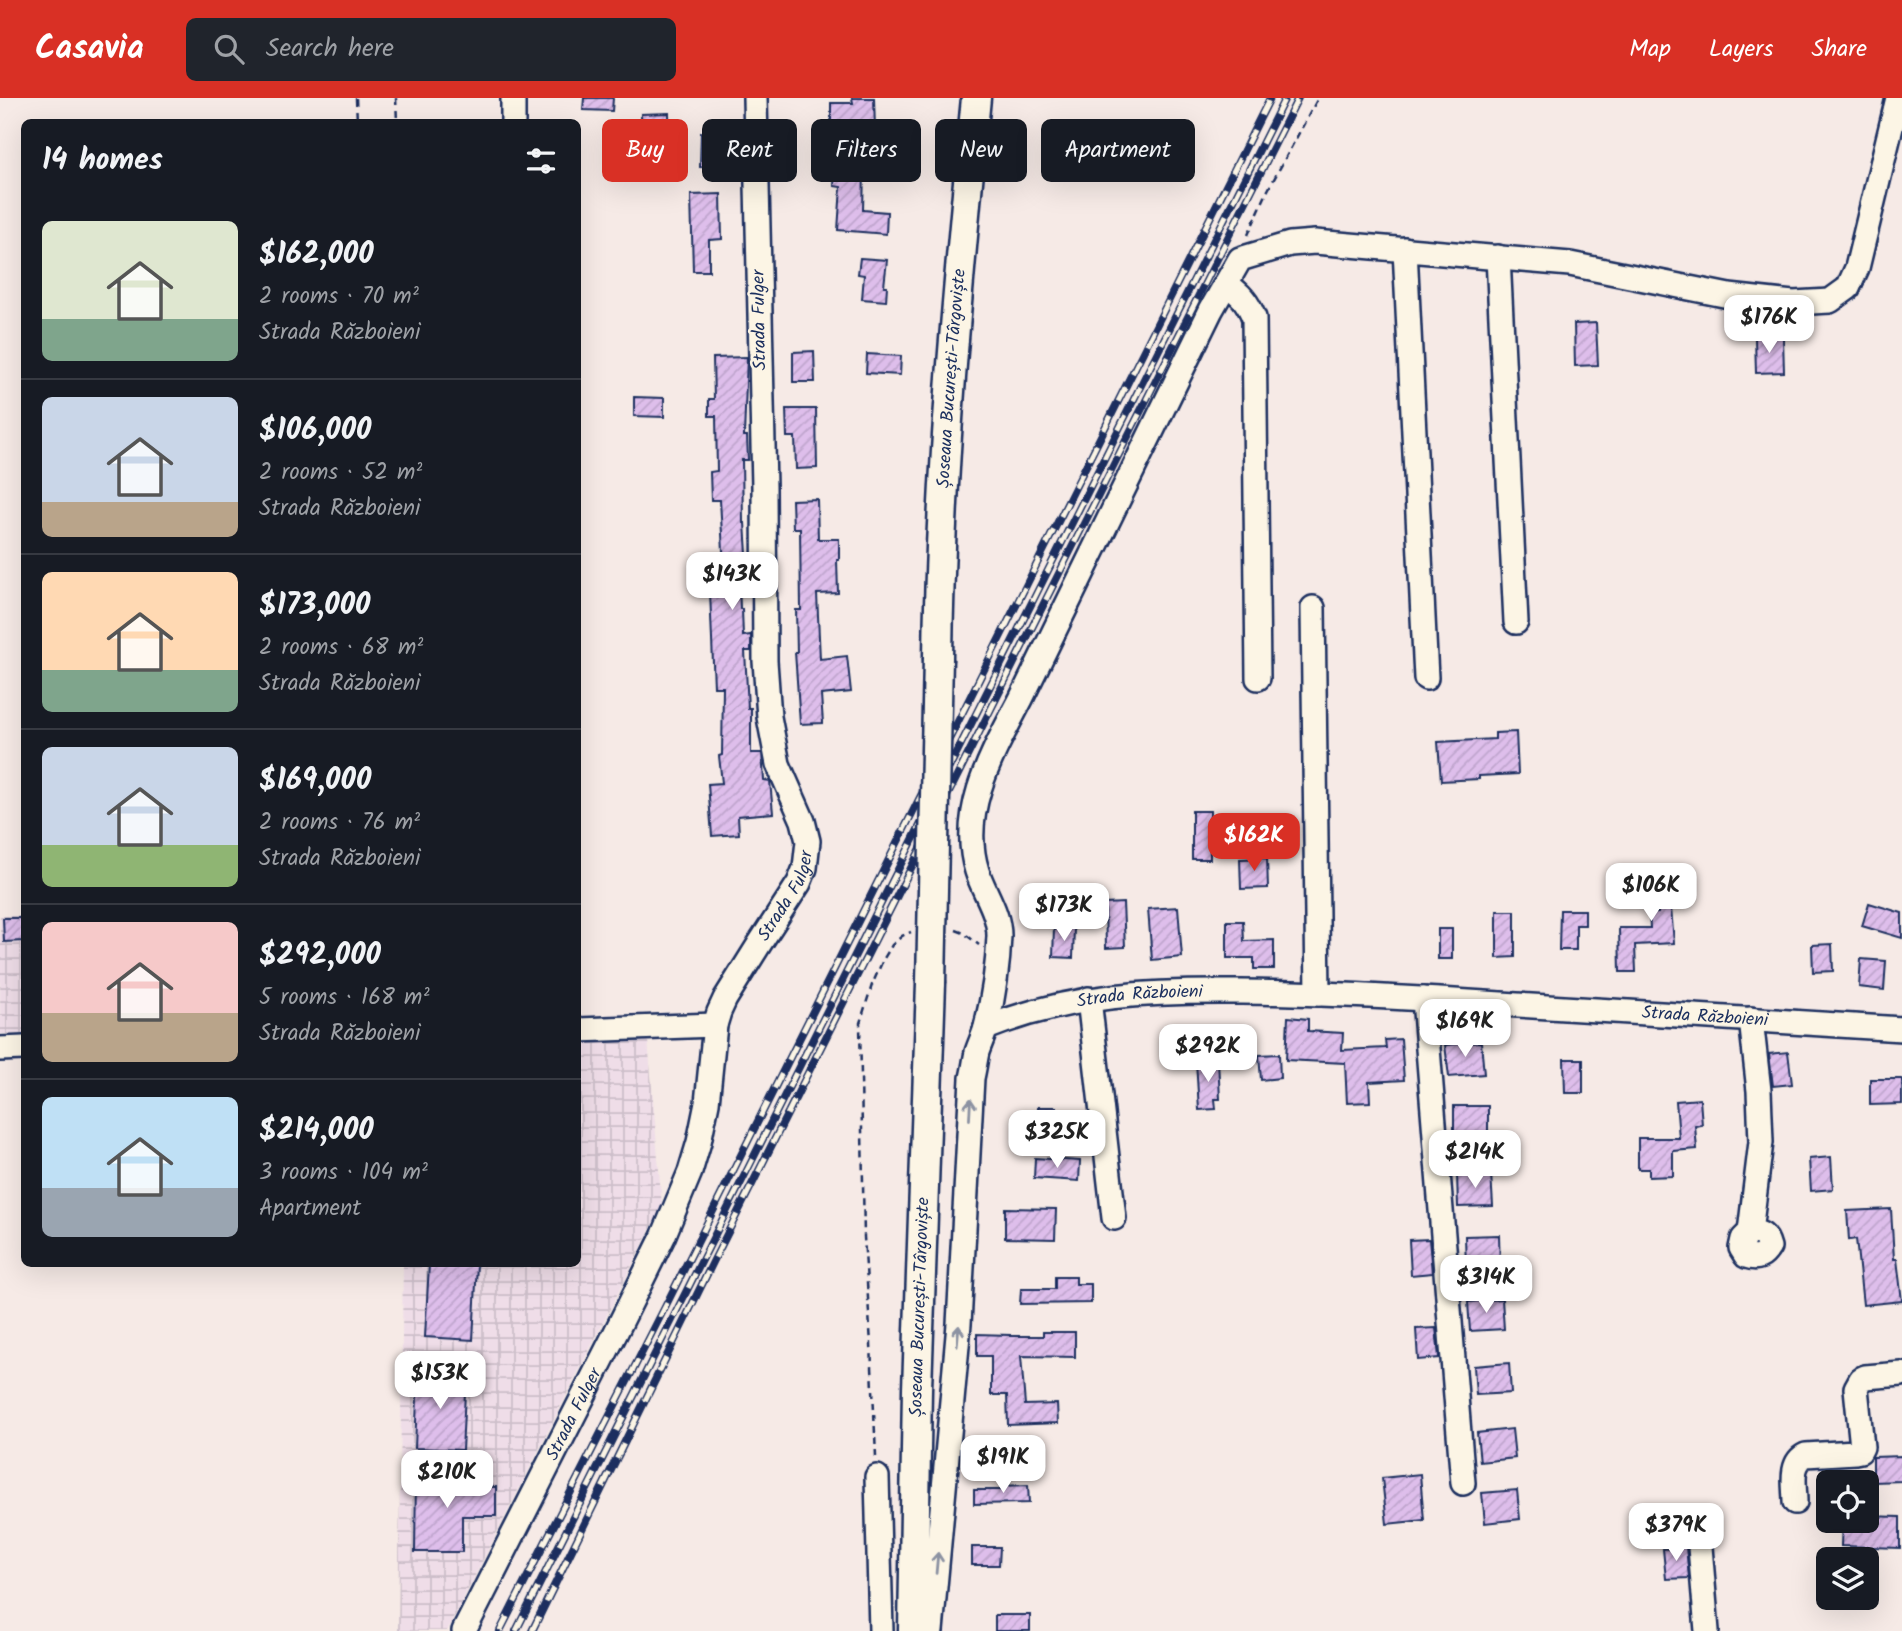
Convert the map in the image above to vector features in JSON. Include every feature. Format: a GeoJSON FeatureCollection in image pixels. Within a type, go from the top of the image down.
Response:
{"type":"FeatureCollection","features":[{"type":"Feature","properties":{"kind":"main road","name":"Șoseaua București-Târgoviște"},"geometry":{"type":"LineString","coordinates":[[913,1631],[939,579],[960,262],[976,98]]}},
{"type":"Feature","properties":{"kind":"street"},"geometry":{"type":"LineString","coordinates":[[513,98],[513,119]]}},
{"type":"Feature","properties":{"kind":"street","name":"Strada Fulger"},"geometry":{"type":"LineString","coordinates":[[464,1631],[622,1320],[679,1201],[699,1142],[707,1102],[715,1025],[725,999],[799,883],[808,854],[803,821],[778,764],[769,716],[765,661],[755,98]]}},
{"type":"Feature","properties":{"kind":"street"},"geometry":{"type":"LineString","coordinates":[[932,1631],[959,1324],[972,1078],[977,1052],[986,1028],[999,934],[994,909],[977,870],[972,848],[972,831],[980,784],[992,754],[1205,322],[1241,259],[1290,244],[1315,242],[1570,264],[1729,296],[1793,303],[1830,301],[1847,288],[1857,268],[1899,98]]}},
{"type":"Feature","properties":{"kind":"street"},"geometry":{"type":"LineString","coordinates":[[1405,249],[1426,678]]}},
{"type":"Feature","properties":{"kind":"street"},"geometry":{"type":"LineString","coordinates":[[1498,257],[1516,622]]}},
{"type":"Feature","properties":{"kind":"street"},"geometry":{"type":"LineString","coordinates":[[1226,284],[1239,292],[1249,304],[1254,318],[1258,678]]}},
{"type":"Feature","properties":{"kind":"street"},"geometry":{"type":"LineString","coordinates":[[1313,608],[1318,993]]}},
{"type":"Feature","properties":{"kind":"street","name":"Strada Războieni"},"geometry":{"type":"LineString","coordinates":[[986,1028],[1017,1016],[1090,999],[1126,994],[1178,992],[1318,993],[1902,1029]]}},
{"type":"Feature","properties":{"kind":"street"},"geometry":{"type":"LineString","coordinates":[[1090,999],[1114,1218]]}},
{"type":"Feature","properties":{"kind":"street"},"geometry":{"type":"LineString","coordinates":[[1424,999],[1463,1483]]}},
{"type":"Feature","properties":{"kind":"street"},"geometry":{"type":"LineString","coordinates":[[1750,1232],[1760,1142],[1759,1091],[1751,1019]]}},
{"type":"Feature","properties":{"kind":"street"},"geometry":{"type":"LineString","coordinates":[[581,1030],[715,1025]]}},
{"type":"Feature","properties":{"kind":"street"},"geometry":{"type":"LineString","coordinates":[[0,1049],[21,1048]]}},
{"type":"Feature","properties":{"kind":"street"},"geometry":{"type":"LineString","coordinates":[[1795,1502],[1795,1468],[1800,1457],[1860,1451],[1862,1447],[1856,1388],[1861,1379],[1902,1374]]}},
{"type":"Feature","properties":{"kind":"street"},"geometry":{"type":"LineString","coordinates":[[877,1477],[881,1631]]}},
{"type":"Feature","properties":{"kind":"street"},"geometry":{"type":"LineString","coordinates":[[1700,1547],[1707,1631]]}},
{"type":"Feature","properties":{"kind":"path"},"geometry":{"type":"LineString","coordinates":[[356,98],[357,119]]}},
{"type":"Feature","properties":{"kind":"path"},"geometry":{"type":"LineString","coordinates":[[396,98],[397,119]]}},
{"type":"Feature","properties":{"kind":"path"},"geometry":{"type":"LineString","coordinates":[[1241,259],[1263,200],[1318,98]]}},
{"type":"Feature","properties":{"kind":"path"},"geometry":{"type":"LineString","coordinates":[[877,1477],[864,1237],[860,1023],[883,960],[892,945],[916,929]]}},
{"type":"Feature","properties":{"kind":"path"},"geometry":{"type":"LineString","coordinates":[[956,930],[964,933],[996,962]]}},
{"type":"Feature","properties":{"kind":"shaded area"},"geometry":{"type":"Polygon","coordinates":[[[0,916],[21,916],[21,1034],[0,1034],[0,916]]]}},
{"type":"Feature","properties":{"kind":"shaded area"},"geometry":{"type":"Polygon","coordinates":[[[648,1040],[662,1206],[447,1631],[398,1631],[403,1267],[581,1267],[581,1043],[648,1040]]]}},
{"type":"Feature","properties":{"kind":"building"},"geometry":{"type":"Polygon","coordinates":[[[584,98],[613,98],[612,111],[583,110],[584,98]]]}},
{"type":"Feature","properties":{"kind":"building"},"geometry":{"type":"Polygon","coordinates":[[[852,98],[874,98],[875,119],[831,119],[831,103],[853,103],[852,98]]]}},
{"type":"Feature","properties":{"kind":"building"},"geometry":{"type":"Polygon","coordinates":[[[669,113],[669,119],[641,119],[641,114],[669,113]]]}},
{"type":"Feature","properties":{"kind":"building"},"geometry":{"type":"Polygon","coordinates":[[[701,133],[702,133],[702,167],[701,133]]]}},
{"type":"Feature","properties":{"kind":"building"},"geometry":{"type":"Polygon","coordinates":[[[834,182],[864,182],[863,210],[887,212],[886,234],[838,230],[841,187],[834,186],[834,182]]]}},
{"type":"Feature","properties":{"kind":"building"},"geometry":{"type":"Polygon","coordinates":[[[721,194],[722,239],[709,240],[709,271],[693,271],[691,195],[721,194]]]}},
{"type":"Feature","properties":{"kind":"building"},"geometry":{"type":"Polygon","coordinates":[[[860,258],[887,260],[884,286],[887,286],[886,301],[862,299],[864,275],[858,274],[860,258]]]}},
{"type":"Feature","properties":{"kind":"building"},"geometry":{"type":"Polygon","coordinates":[[[1596,323],[1598,365],[1575,366],[1574,324],[1596,323]]]}},
{"type":"Feature","properties":{"kind":"building"},"geometry":{"type":"Polygon","coordinates":[[[1755,337],[1783,337],[1784,372],[1756,373],[1755,337]]]}},
{"type":"Feature","properties":{"kind":"building"},"geometry":{"type":"Polygon","coordinates":[[[814,351],[815,382],[793,382],[793,352],[814,351]]]}},
{"type":"Feature","properties":{"kind":"building"},"geometry":{"type":"Polygon","coordinates":[[[867,354],[901,356],[900,375],[866,373],[867,354]]]}},
{"type":"Feature","properties":{"kind":"building"},"geometry":{"type":"Polygon","coordinates":[[[747,357],[744,436],[747,436],[748,460],[742,460],[743,523],[747,554],[738,554],[740,609],[743,636],[751,635],[751,651],[745,651],[748,708],[751,708],[751,753],[762,753],[764,780],[770,781],[773,813],[738,816],[739,834],[712,836],[708,784],[722,783],[719,756],[722,755],[723,687],[714,687],[710,592],[706,592],[705,569],[724,568],[720,500],[711,500],[710,472],[717,471],[716,416],[709,416],[709,399],[714,399],[713,358],[747,357]]]}},
{"type":"Feature","properties":{"kind":"building"},"geometry":{"type":"Polygon","coordinates":[[[634,397],[664,398],[664,417],[634,416],[634,397]]]}},
{"type":"Feature","properties":{"kind":"building"},"geometry":{"type":"Polygon","coordinates":[[[786,409],[816,409],[817,468],[796,469],[795,437],[787,437],[786,409]]]}},
{"type":"Feature","properties":{"kind":"building"},"geometry":{"type":"Polygon","coordinates":[[[817,499],[818,539],[839,539],[838,593],[817,594],[820,659],[847,656],[851,692],[821,695],[823,723],[800,724],[795,652],[796,610],[801,610],[800,528],[793,528],[792,500],[817,499]]]}},
{"type":"Feature","properties":{"kind":"building"},"geometry":{"type":"Polygon","coordinates":[[[1516,732],[1518,774],[1441,781],[1438,742],[1495,739],[1495,733],[1516,732]]]}},
{"type":"Feature","properties":{"kind":"building"},"geometry":{"type":"Polygon","coordinates":[[[1192,811],[1210,811],[1210,859],[1192,859],[1192,811]]]}},
{"type":"Feature","properties":{"kind":"building"},"geometry":{"type":"Polygon","coordinates":[[[1267,858],[1268,888],[1241,889],[1240,859],[1267,858]]]}},
{"type":"Feature","properties":{"kind":"building"},"geometry":{"type":"Polygon","coordinates":[[[1657,869],[1678,869],[1679,896],[1670,896],[1674,943],[1635,945],[1636,972],[1620,972],[1619,928],[1650,928],[1649,913],[1658,913],[1657,869]]]}},
{"type":"Feature","properties":{"kind":"building"},"geometry":{"type":"Polygon","coordinates":[[[1123,903],[1125,947],[1106,948],[1105,904],[1123,903]]]}},
{"type":"Feature","properties":{"kind":"building"},"geometry":{"type":"Polygon","coordinates":[[[1869,903],[1902,913],[1902,938],[1862,926],[1869,903]]]}},
{"type":"Feature","properties":{"kind":"building"},"geometry":{"type":"Polygon","coordinates":[[[1178,907],[1182,957],[1152,960],[1148,909],[1178,907]]]}},
{"type":"Feature","properties":{"kind":"building"},"geometry":{"type":"Polygon","coordinates":[[[1560,910],[1585,910],[1585,925],[1576,925],[1576,950],[1559,950],[1560,910]]]}},
{"type":"Feature","properties":{"kind":"building"},"geometry":{"type":"Polygon","coordinates":[[[1497,911],[1515,911],[1515,957],[1497,958],[1497,911]]]}},
{"type":"Feature","properties":{"kind":"building"},"geometry":{"type":"Polygon","coordinates":[[[3,918],[21,918],[21,941],[4,942],[3,918]]]}},
{"type":"Feature","properties":{"kind":"building"},"geometry":{"type":"Polygon","coordinates":[[[1227,921],[1243,921],[1244,941],[1274,940],[1274,969],[1254,969],[1254,958],[1227,958],[1227,921]]]}},
{"type":"Feature","properties":{"kind":"building"},"geometry":{"type":"Polygon","coordinates":[[[1054,928],[1074,928],[1073,958],[1053,957],[1054,928]]]}},
{"type":"Feature","properties":{"kind":"building"},"geometry":{"type":"Polygon","coordinates":[[[1438,929],[1452,929],[1452,959],[1438,959],[1438,929]]]}},
{"type":"Feature","properties":{"kind":"building"},"geometry":{"type":"Polygon","coordinates":[[[1832,944],[1833,971],[1813,972],[1812,945],[1832,944]]]}},
{"type":"Feature","properties":{"kind":"building"},"geometry":{"type":"Polygon","coordinates":[[[1861,959],[1886,961],[1884,990],[1859,987],[1861,959]]]}},
{"type":"Feature","properties":{"kind":"building"},"geometry":{"type":"Polygon","coordinates":[[[1288,1017],[1308,1019],[1308,1031],[1343,1033],[1342,1050],[1386,1048],[1385,1040],[1401,1039],[1404,1080],[1369,1082],[1370,1102],[1347,1103],[1345,1063],[1286,1060],[1288,1017]]]}},
{"type":"Feature","properties":{"kind":"building"},"geometry":{"type":"Polygon","coordinates":[[[1481,1042],[1484,1074],[1449,1077],[1445,1045],[1481,1042]]]}},
{"type":"Feature","properties":{"kind":"building"},"geometry":{"type":"Polygon","coordinates":[[[1788,1052],[1792,1084],[1773,1086],[1769,1054],[1788,1052]]]}},
{"type":"Feature","properties":{"kind":"building"},"geometry":{"type":"Polygon","coordinates":[[[1279,1054],[1280,1078],[1261,1080],[1259,1055],[1279,1054]]]}},
{"type":"Feature","properties":{"kind":"building"},"geometry":{"type":"Polygon","coordinates":[[[1564,1059],[1583,1059],[1583,1093],[1565,1093],[1564,1059]]]}},
{"type":"Feature","properties":{"kind":"building"},"geometry":{"type":"Polygon","coordinates":[[[1218,1060],[1220,1099],[1215,1099],[1216,1109],[1199,1110],[1196,1061],[1218,1060]]]}},
{"type":"Feature","properties":{"kind":"building"},"geometry":{"type":"Polygon","coordinates":[[[1870,1079],[1902,1079],[1902,1104],[1870,1105],[1870,1079]]]}},
{"type":"Feature","properties":{"kind":"building"},"geometry":{"type":"Polygon","coordinates":[[[1700,1099],[1702,1125],[1695,1126],[1697,1149],[1673,1151],[1673,1176],[1649,1177],[1649,1169],[1638,1169],[1638,1138],[1679,1138],[1676,1101],[1700,1099]]]}},
{"type":"Feature","properties":{"kind":"building"},"geometry":{"type":"Polygon","coordinates":[[[1454,1106],[1488,1106],[1488,1139],[1454,1140],[1454,1106]]]}},
{"type":"Feature","properties":{"kind":"building"},"geometry":{"type":"Polygon","coordinates":[[[1038,1107],[1056,1107],[1056,1113],[1067,1113],[1067,1135],[1038,1134],[1038,1107]]]}},
{"type":"Feature","properties":{"kind":"building"},"geometry":{"type":"Polygon","coordinates":[[[1831,1157],[1833,1189],[1811,1191],[1809,1159],[1831,1157]]]}},
{"type":"Feature","properties":{"kind":"building"},"geometry":{"type":"Polygon","coordinates":[[[1035,1158],[1080,1161],[1079,1181],[1034,1178],[1035,1158]]]}},
{"type":"Feature","properties":{"kind":"building"},"geometry":{"type":"Polygon","coordinates":[[[1491,1173],[1493,1206],[1458,1207],[1457,1174],[1491,1173]]]}},
{"type":"Feature","properties":{"kind":"building"},"geometry":{"type":"Polygon","coordinates":[[[1005,1208],[1056,1209],[1055,1239],[1005,1238],[1005,1208]]]}},
{"type":"Feature","properties":{"kind":"building"},"geometry":{"type":"Polygon","coordinates":[[[1891,1209],[1894,1259],[1897,1259],[1902,1301],[1863,1305],[1856,1239],[1849,1240],[1847,1211],[1891,1209]]]}},
{"type":"Feature","properties":{"kind":"building"},"geometry":{"type":"Polygon","coordinates":[[[1499,1235],[1500,1267],[1466,1268],[1465,1236],[1499,1235]]]}},
{"type":"Feature","properties":{"kind":"building"},"geometry":{"type":"Polygon","coordinates":[[[1429,1239],[1432,1273],[1411,1275],[1409,1240],[1429,1239]]]}},
{"type":"Feature","properties":{"kind":"building"},"geometry":{"type":"Polygon","coordinates":[[[429,1267],[477,1267],[473,1340],[425,1337],[429,1267]]]}},
{"type":"Feature","properties":{"kind":"building"},"geometry":{"type":"Polygon","coordinates":[[[1055,1277],[1076,1277],[1076,1284],[1091,1284],[1091,1303],[1020,1304],[1021,1289],[1055,1289],[1055,1277]]]}},
{"type":"Feature","properties":{"kind":"building"},"geometry":{"type":"Polygon","coordinates":[[[1502,1299],[1504,1329],[1470,1331],[1468,1302],[1502,1299]]]}},
{"type":"Feature","properties":{"kind":"building"},"geometry":{"type":"Polygon","coordinates":[[[1436,1328],[1439,1358],[1418,1360],[1416,1329],[1436,1328]]]}},
{"type":"Feature","properties":{"kind":"building"},"geometry":{"type":"Polygon","coordinates":[[[1043,1332],[1075,1332],[1075,1357],[1021,1356],[1025,1405],[1057,1404],[1058,1423],[1008,1425],[1007,1395],[991,1395],[991,1356],[977,1356],[977,1334],[1043,1336],[1043,1332]]]}},
{"type":"Feature","properties":{"kind":"building"},"geometry":{"type":"Polygon","coordinates":[[[1509,1363],[1511,1393],[1476,1395],[1474,1366],[1509,1363]]]}},
{"type":"Feature","properties":{"kind":"building"},"geometry":{"type":"Polygon","coordinates":[[[418,1372],[466,1374],[462,1450],[415,1448],[418,1372]]]}},
{"type":"Feature","properties":{"kind":"building"},"geometry":{"type":"Polygon","coordinates":[[[1512,1429],[1515,1458],[1480,1462],[1477,1433],[1512,1429]]]}},
{"type":"Feature","properties":{"kind":"building"},"geometry":{"type":"Polygon","coordinates":[[[1902,1456],[1902,1481],[1879,1482],[1879,1470],[1873,1470],[1873,1457],[1902,1456]]]}},
{"type":"Feature","properties":{"kind":"building"},"geometry":{"type":"Polygon","coordinates":[[[451,1469],[451,1477],[463,1477],[463,1486],[496,1487],[496,1516],[462,1516],[462,1552],[415,1552],[416,1472],[451,1469]]]}},
{"type":"Feature","properties":{"kind":"building"},"geometry":{"type":"Polygon","coordinates":[[[1420,1474],[1424,1520],[1387,1524],[1382,1478],[1420,1474]]]}},
{"type":"Feature","properties":{"kind":"building"},"geometry":{"type":"Polygon","coordinates":[[[1028,1485],[1029,1503],[974,1504],[974,1490],[1001,1490],[1001,1486],[1028,1485]]]}},
{"type":"Feature","properties":{"kind":"building"},"geometry":{"type":"Polygon","coordinates":[[[1517,1490],[1520,1519],[1485,1523],[1482,1493],[1517,1490]]]}},
{"type":"Feature","properties":{"kind":"building"},"geometry":{"type":"Polygon","coordinates":[[[1879,1516],[1900,1517],[1900,1548],[1841,1546],[1842,1533],[1879,1533],[1879,1516]]]}},
{"type":"Feature","properties":{"kind":"building"},"geometry":{"type":"Polygon","coordinates":[[[972,1547],[1000,1547],[999,1565],[972,1565],[972,1547]]]}},
{"type":"Feature","properties":{"kind":"building"},"geometry":{"type":"Polygon","coordinates":[[[1686,1547],[1689,1578],[1666,1579],[1663,1549],[1686,1547]]]}},
{"type":"Feature","properties":{"kind":"building"},"geometry":{"type":"Polygon","coordinates":[[[995,1615],[1030,1615],[1030,1631],[995,1631],[995,1615]]]}},
{"type":"Feature","properties":{"kind":"railway"},"geometry":{"type":"LineString","coordinates":[[500,1631],[1270,98]]}},
{"type":"Feature","properties":{"kind":"railway"},"geometry":{"type":"LineString","coordinates":[[516,1631],[1285,98]]}},
{"type":"Feature","properties":{"kind":"railway"},"geometry":{"type":"LineString","coordinates":[[532,1631],[714,1260],[1298,98]]}}]}
